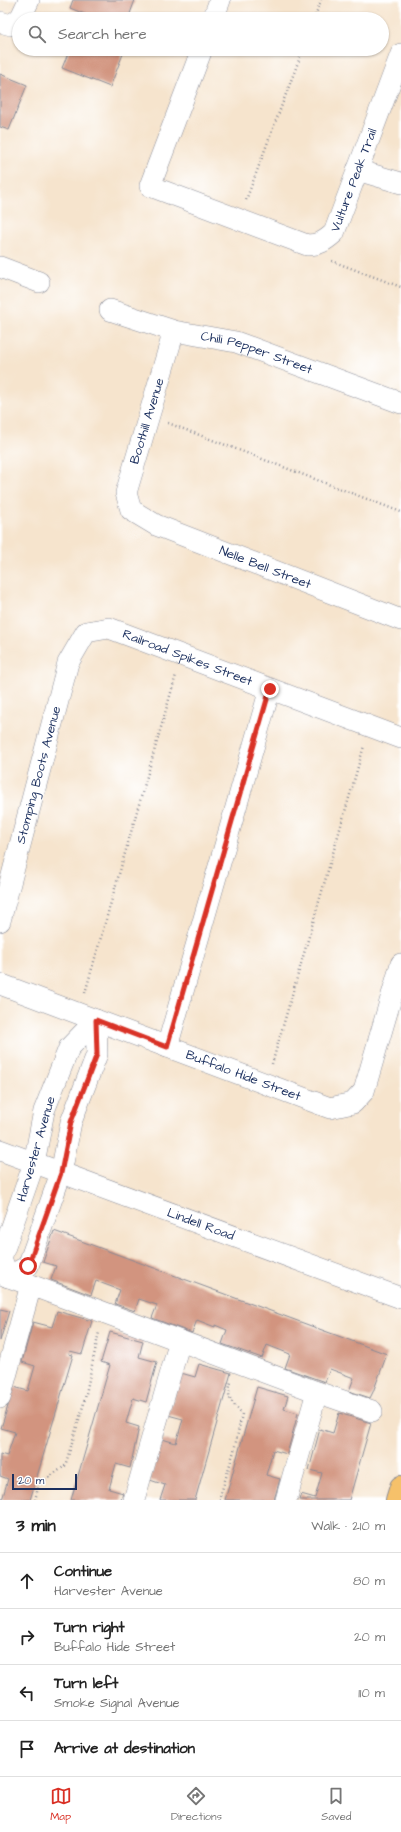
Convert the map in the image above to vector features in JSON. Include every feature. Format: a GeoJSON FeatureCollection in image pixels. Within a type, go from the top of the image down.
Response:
{"type":"FeatureCollection","features":[{"type":"Feature","properties":{"kind":"main road"},"geometry":{"type":"LineString","coordinates":[[397,1500],[401,1487]]}},
{"type":"Feature","properties":{"kind":"street"},"geometry":{"type":"LineString","coordinates":[[24,12],[29,0]]}},
{"type":"Feature","properties":{"kind":"street"},"geometry":{"type":"LineString","coordinates":[[216,12],[220,0]]}},
{"type":"Feature","properties":{"kind":"street"},"geometry":{"type":"LineString","coordinates":[[0,22],[12,24]]}},
{"type":"Feature","properties":{"kind":"street","name":"Vulture Peak Trail"},"geometry":{"type":"LineString","coordinates":[[313,245],[326,241],[334,233],[401,54]]}},
{"type":"Feature","properties":{"kind":"street"},"geometry":{"type":"LineString","coordinates":[[199,56],[150,186],[307,245],[313,245]]}},
{"type":"Feature","properties":{"kind":"street"},"geometry":{"type":"LineString","coordinates":[[357,170],[401,183]]}},
{"type":"Feature","properties":{"kind":"street"},"geometry":{"type":"LineString","coordinates":[[0,267],[39,282]]}},
{"type":"Feature","properties":{"kind":"street","name":"Chili Pepper Street"},"geometry":{"type":"LineString","coordinates":[[110,310],[174,331],[236,342],[401,403]]}},
{"type":"Feature","properties":{"kind":"street","name":"Boothill Avenue"},"geometry":{"type":"LineString","coordinates":[[131,510],[126,493],[174,331]]}},
{"type":"Feature","properties":{"kind":"street","name":"Nelle Bell Street"},"geometry":{"type":"LineString","coordinates":[[131,510],[156,525],[401,620]]}},
{"type":"Feature","properties":{"kind":"street","name":"Railroad Spikes Street"},"geometry":{"type":"LineString","coordinates":[[86,632],[109,628],[401,738]]}},
{"type":"Feature","properties":{"kind":"street","name":"Stomping Boots Avenue"},"geometry":{"type":"LineString","coordinates":[[0,921],[68,663],[86,632]]}},
{"type":"Feature","properties":{"kind":"street"},"geometry":{"type":"LineString","coordinates":[[167,1047],[270,689]]}},
{"type":"Feature","properties":{"kind":"street","name":"Buffalo Hide Street"},"geometry":{"type":"LineString","coordinates":[[0,984],[330,1108],[353,1103],[364,1091],[401,964]]}},
{"type":"Feature","properties":{"kind":"street","name":"Harvester Avenue"},"geometry":{"type":"LineString","coordinates":[[88,1017],[97,1054],[71,1122],[61,1173],[28,1266],[4,1275],[1,1258],[34,1163],[44,1111],[69,1048],[88,1017]]}},
{"type":"Feature","properties":{"kind":"street","name":"Lindell Road"},"geometry":{"type":"LineString","coordinates":[[0,1150],[401,1298]]}},
{"type":"Feature","properties":{"kind":"street"},"geometry":{"type":"LineString","coordinates":[[4,1275],[317,1392],[372,1411]]}},
{"type":"Feature","properties":{"kind":"street"},"geometry":{"type":"LineString","coordinates":[[0,1398],[32,1285]]}},
{"type":"Feature","properties":{"kind":"street"},"geometry":{"type":"LineString","coordinates":[[134,1500],[180,1341]]}},
{"type":"Feature","properties":{"kind":"street"},"geometry":{"type":"LineString","coordinates":[[286,1500],[317,1392]]}},
{"type":"Feature","properties":{"kind":"path"},"geometry":{"type":"LineString","coordinates":[[317,12],[321,0]]}},
{"type":"Feature","properties":{"kind":"path"},"geometry":{"type":"LineString","coordinates":[[238,219],[300,56]]}},
{"type":"Feature","properties":{"kind":"path"},"geometry":{"type":"LineString","coordinates":[[313,245],[319,256],[401,287]]}},
{"type":"Feature","properties":{"kind":"path"},"geometry":{"type":"LineString","coordinates":[[148,416],[401,512]]}},
{"type":"Feature","properties":{"kind":"path"},"geometry":{"type":"LineString","coordinates":[[88,1017],[182,655]]}},
{"type":"Feature","properties":{"kind":"path"},"geometry":{"type":"LineString","coordinates":[[266,1084],[370,726]]}},
{"type":"Feature","properties":{"kind":"path"},"geometry":{"type":"LineString","coordinates":[[35,1500],[39,1484],[65,1466],[84,1403],[104,1312]]}},
{"type":"Feature","properties":{"kind":"path"},"geometry":{"type":"LineString","coordinates":[[220,1500],[234,1451],[242,1414],[228,1394],[236,1362]]}},
{"type":"Feature","properties":{"kind":"building"},"geometry":{"type":"Polygon","coordinates":[[[73,0],[135,0],[131,12],[80,12],[70,8],[73,0]]]}},
{"type":"Feature","properties":{"kind":"building"},"geometry":{"type":"Polygon","coordinates":[[[67,56],[122,56],[110,87],[62,68],[67,56]]]}},
{"type":"Feature","properties":{"kind":"building"},"geometry":{"type":"Polygon","coordinates":[[[0,74],[27,85],[9,130],[0,127],[0,74]]]}},
{"type":"Feature","properties":{"kind":"building"},"geometry":{"type":"Polygon","coordinates":[[[54,1231],[387,1354],[370,1398],[349,1391],[354,1378],[330,1369],[325,1382],[285,1368],[290,1354],[267,1345],[262,1358],[222,1344],[227,1330],[215,1325],[215,1327],[197,1320],[192,1333],[152,1318],[157,1305],[139,1299],[135,1311],[115,1304],[120,1290],[96,1281],[91,1295],[51,1280],[56,1266],[43,1262],[54,1231]]]}},
{"type":"Feature","properties":{"kind":"building"},"geometry":{"type":"Polygon","coordinates":[[[0,1309],[9,1311],[0,1341],[0,1309]]]}},
{"type":"Feature","properties":{"kind":"building"},"geometry":{"type":"Polygon","coordinates":[[[57,1311],[92,1321],[82,1354],[70,1351],[69,1354],[73,1355],[30,1500],[2,1500],[8,1479],[0,1476],[0,1454],[7,1456],[15,1432],[1,1428],[14,1387],[28,1391],[35,1366],[22,1362],[33,1322],[52,1327],[57,1311]]]}},
{"type":"Feature","properties":{"kind":"building"},"geometry":{"type":"Polygon","coordinates":[[[110,1332],[143,1341],[139,1357],[157,1362],[146,1402],[133,1398],[126,1423],[139,1427],[130,1468],[116,1464],[109,1489],[123,1493],[121,1500],[71,1500],[110,1365],[101,1362],[110,1332]]]}},
{"type":"Feature","properties":{"kind":"building"},"geometry":{"type":"Polygon","coordinates":[[[199,1364],[231,1373],[195,1500],[160,1500],[165,1485],[150,1480],[162,1439],[176,1443],[183,1419],[168,1415],[181,1373],[195,1377],[199,1364]]]}},
{"type":"Feature","properties":{"kind":"building"},"geometry":{"type":"Polygon","coordinates":[[[257,1387],[288,1396],[284,1409],[298,1413],[287,1454],[273,1450],[266,1475],[280,1479],[274,1500],[225,1500],[257,1387]]]}},
{"type":"Feature","properties":{"kind":"building"},"geometry":{"type":"Polygon","coordinates":[[[339,1413],[371,1423],[349,1500],[299,1500],[301,1494],[315,1498],[322,1473],[309,1470],[320,1429],[333,1433],[339,1413]]]}},
{"type":"Feature","properties":{"kind":"route"},"geometry":{"type":"LineString","coordinates":[[28,1266],[61,1173],[71,1122],[97,1054],[96,1020],[167,1047],[270,689]]}}]}
